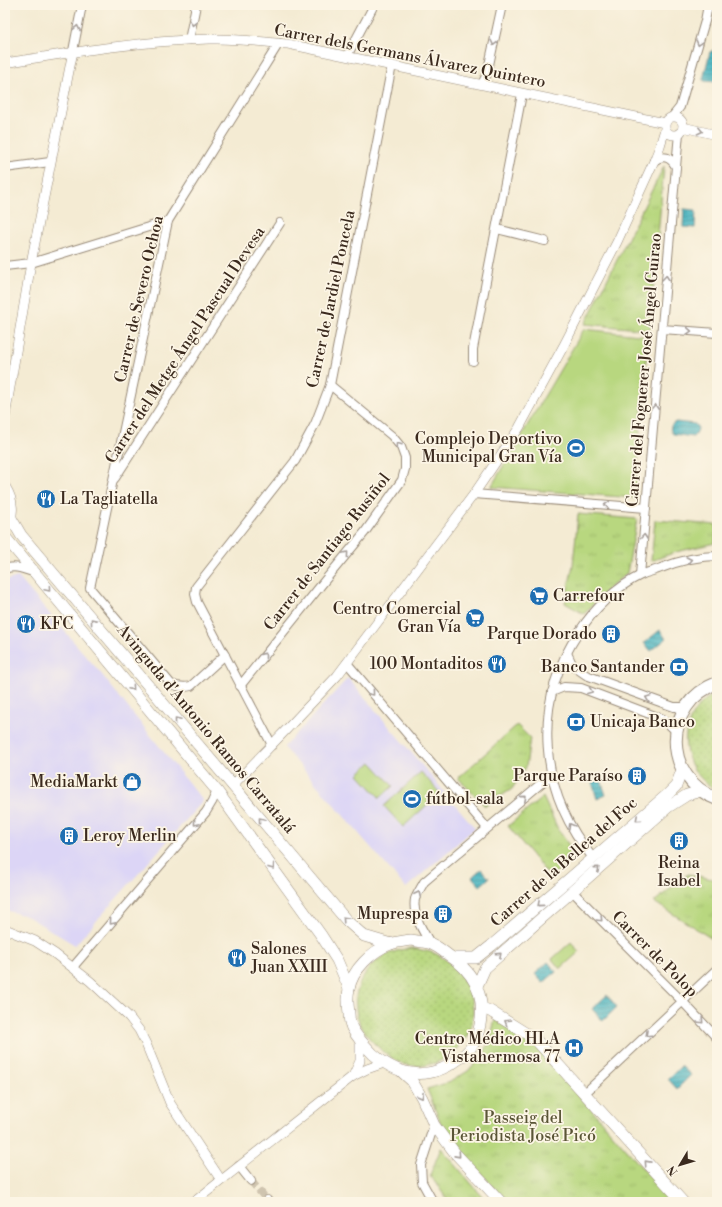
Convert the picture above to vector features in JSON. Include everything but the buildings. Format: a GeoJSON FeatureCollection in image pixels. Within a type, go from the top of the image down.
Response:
{"type":"FeatureCollection","features":[{"type":"Feature","properties":{"kind":"main road"},"geometry":{"type":"LineString","coordinates":[[5,488],[11,502],[12,511],[8,522]]}},
{"type":"Feature","properties":{"kind":"main road","name":"Avinguda d'Antonio Ramos Carratalá"},"geometry":{"type":"LineString","coordinates":[[8,522],[21,535],[347,922],[364,936],[390,944]]}},
{"type":"Feature","properties":{"kind":"main road","name":"Avinguda d'Antonio Ramos Carratalá"},"geometry":{"type":"LineString","coordinates":[[5,537],[217,791],[321,935],[337,960],[349,988]]}},
{"type":"Feature","properties":{"kind":"main road"},"geometry":{"type":"LineString","coordinates":[[717,674],[713,685],[696,695],[686,707],[676,731],[676,751],[682,770],[690,782],[701,791],[717,799]]}},
{"type":"Feature","properties":{"kind":"main road","name":"Carrer de la Bellea del Foc"},"geometry":{"type":"LineString","coordinates":[[454,958],[476,958],[668,794],[676,786],[682,770]]}},
{"type":"Feature","properties":{"kind":"main road","name":"Carrer de la Bellea del Foc"},"geometry":{"type":"LineString","coordinates":[[477,986],[485,968],[668,807],[687,795],[701,791]]}},
{"type":"Feature","properties":{"kind":"main road"},"geometry":{"type":"LineString","coordinates":[[402,1072],[418,1075],[439,1071],[455,1063],[470,1051],[478,1034],[482,1014],[477,986],[464,966],[430,943],[411,940],[390,944],[371,954],[358,969],[349,988],[348,1008],[352,1028],[365,1046],[384,1063],[402,1072],[412,1081],[422,1098],[434,1125],[456,1153],[502,1202]]}},
{"type":"Feature","properties":{"kind":"main road"},"geometry":{"type":"LineString","coordinates":[[482,1008],[490,1011],[535,1039],[683,1202]]}},
{"type":"Feature","properties":{"kind":"street"},"geometry":{"type":"LineString","coordinates":[[5,418],[31,263],[82,5]]}},
{"type":"Feature","properties":{"kind":"street"},"geometry":{"type":"LineString","coordinates":[[189,40],[196,5]]}},
{"type":"Feature","properties":{"kind":"street"},"geometry":{"type":"LineString","coordinates":[[347,56],[374,5]]}},
{"type":"Feature","properties":{"kind":"street"},"geometry":{"type":"LineString","coordinates":[[482,84],[487,74],[502,5]]}},
{"type":"Feature","properties":{"kind":"street"},"geometry":{"type":"LineString","coordinates":[[232,786],[272,745],[347,663],[474,494],[518,428],[563,347],[610,256],[660,146],[672,127],[682,100],[705,21],[708,5]]}},
{"type":"Feature","properties":{"kind":"street","name":"Carrer dels Germans Álvarez Quintero"},"geometry":{"type":"LineString","coordinates":[[5,63],[157,41],[232,39],[279,43],[482,84],[672,127],[717,135]]}},
{"type":"Feature","properties":{"kind":"street","name":"Carrer de Severo Ochoa"},"geometry":{"type":"LineString","coordinates":[[90,588],[168,221],[279,43]]}},
{"type":"Feature","properties":{"kind":"street","name":"Carrer de Jardiel Poncela"},"geometry":{"type":"LineString","coordinates":[[272,745],[240,686],[198,602],[195,594],[196,587],[295,461],[315,424],[330,385],[392,66]]}},
{"type":"Feature","properties":{"kind":"street"},"geometry":{"type":"LineString","coordinates":[[473,361],[473,348],[522,94]]}},
{"type":"Feature","properties":{"kind":"street","name":"Carrer del Foguerer José Ángel Guirao"},"geometry":{"type":"LineString","coordinates":[[640,576],[676,167],[672,127]]}},
{"type":"Feature","properties":{"kind":"street"},"geometry":{"type":"LineString","coordinates":[[654,160],[662,157],[669,158],[673,161],[676,167]]}},
{"type":"Feature","properties":{"kind":"street"},"geometry":{"type":"LineString","coordinates":[[5,168],[50,162]]}},
{"type":"Feature","properties":{"kind":"street"},"geometry":{"type":"LineString","coordinates":[[5,266],[31,263],[168,221]]}},
{"type":"Feature","properties":{"kind":"street","name":"Carrer del Metge Ángel Pascual Devesa"},"geometry":{"type":"LineString","coordinates":[[113,482],[280,223]]}},
{"type":"Feature","properties":{"kind":"street"},"geometry":{"type":"LineString","coordinates":[[497,229],[546,241]]}},
{"type":"Feature","properties":{"kind":"street"},"geometry":{"type":"LineString","coordinates":[[662,329],[717,333]]}},
{"type":"Feature","properties":{"kind":"street","name":"Carrer de Santiago Rusiñol"},"geometry":{"type":"LineString","coordinates":[[240,686],[365,532],[402,480],[405,469],[405,458],[401,447],[392,436],[330,385]]}},
{"type":"Feature","properties":{"kind":"street"},"geometry":{"type":"LineString","coordinates":[[474,494],[646,508]]}},
{"type":"Feature","properties":{"kind":"street"},"geometry":{"type":"LineString","coordinates":[[594,858],[576,835],[568,821],[555,790],[551,775],[547,733],[548,712],[552,692],[561,666],[567,653],[586,622],[609,597],[640,576],[684,560],[717,556]]}},
{"type":"Feature","properties":{"kind":"street"},"geometry":{"type":"LineString","coordinates":[[5,569],[10,567],[22,568],[35,573]]}},
{"type":"Feature","properties":{"kind":"street","name":"Avinguda d'Antonio Ramos Carratalá"},"geometry":{"type":"LineString","coordinates":[[90,588],[171,684],[177,687],[184,688],[191,686],[225,655]]}},
{"type":"Feature","properties":{"kind":"street"},"geometry":{"type":"LineString","coordinates":[[567,653],[573,666],[586,674],[674,707],[686,707]]}},
{"type":"Feature","properties":{"kind":"street"},"geometry":{"type":"LineString","coordinates":[[347,663],[487,828]]}},
{"type":"Feature","properties":{"kind":"street"},"geometry":{"type":"LineString","coordinates":[[552,692],[564,687],[581,688],[663,719],[676,731]]}},
{"type":"Feature","properties":{"kind":"street"},"geometry":{"type":"LineString","coordinates":[[430,943],[418,922],[415,906],[415,899],[424,882],[551,775]]}},
{"type":"Feature","properties":{"kind":"street"},"geometry":{"type":"LineString","coordinates":[[73,967],[206,812],[217,791]]}},
{"type":"Feature","properties":{"kind":"street","name":"Carrer de Polop"},"geometry":{"type":"LineString","coordinates":[[572,891],[717,1038]]}},
{"type":"Feature","properties":{"kind":"street"},"geometry":{"type":"LineString","coordinates":[[5,929],[35,941],[73,967],[129,1017],[139,1030],[146,1044],[170,1103],[222,1180]]}},
{"type":"Feature","properties":{"kind":"street"},"geometry":{"type":"LineString","coordinates":[[585,1093],[717,969]]}},
{"type":"Feature","properties":{"kind":"street"},"geometry":{"type":"LineString","coordinates":[[353,1076],[360,1061],[360,1040]]}},
{"type":"Feature","properties":{"kind":"street"},"geometry":{"type":"LineString","coordinates":[[194,1202],[353,1076],[367,1068],[384,1063]]}},
{"type":"Feature","properties":{"kind":"street"},"geometry":{"type":"LineString","coordinates":[[433,1202],[422,1182],[421,1165],[434,1125]]}},
{"type":"Feature","properties":{"kind":"street"},"geometry":{"type":"LineString","coordinates":[[239,1166],[251,1181]]}},
{"type":"Feature","properties":{"kind":"shaded area"},"geometry":{"type":"Polygon","coordinates":[[[18,577],[98,670],[203,801],[75,945],[27,916],[5,910],[5,581],[18,577]]]}},
{"type":"Feature","properties":{"kind":"shaded area"},"geometry":{"type":"Polygon","coordinates":[[[348,678],[475,828],[406,888],[284,747],[348,678]]]}},
{"type":"Feature","properties":{"kind":"green space"},"geometry":{"type":"Polygon","coordinates":[[[664,166],[650,330],[585,324],[664,166]]]}},
{"type":"Feature","properties":{"kind":"green space","name":"Complejo Deportivo Municipal Gran Vía"},"geometry":{"type":"Polygon","coordinates":[[[584,329],[648,336],[635,498],[491,487],[584,329]]]}},
{"type":"Feature","properties":{"kind":"green space"},"geometry":{"type":"Polygon","coordinates":[[[578,514],[637,519],[627,573],[610,587],[584,614],[565,603],[573,565],[578,514]]]}},
{"type":"Feature","properties":{"kind":"green space"},"geometry":{"type":"Polygon","coordinates":[[[655,520],[717,525],[715,543],[676,552],[651,561],[655,520]]]}},
{"type":"Feature","properties":{"kind":"green space"},"geometry":{"type":"Polygon","coordinates":[[[717,693],[717,790],[707,784],[690,763],[686,741],[690,720],[696,710],[705,700],[717,693]]]}},
{"type":"Feature","properties":{"kind":"green space"},"geometry":{"type":"Polygon","coordinates":[[[517,725],[530,738],[526,767],[512,789],[485,806],[458,778],[517,725]]]}},
{"type":"Feature","properties":{"kind":"green space"},"geometry":{"type":"Polygon","coordinates":[[[371,762],[393,786],[380,798],[358,774],[371,762]]]}},
{"type":"Feature","properties":{"kind":"green space","name":"fútbol-sala"},"geometry":{"type":"Polygon","coordinates":[[[421,772],[440,793],[403,827],[384,806],[421,772]]]}},
{"type":"Feature","properties":{"kind":"green space"},"geometry":{"type":"Polygon","coordinates":[[[543,797],[558,829],[576,856],[550,877],[508,826],[543,797]]]}},
{"type":"Feature","properties":{"kind":"green space"},"geometry":{"type":"Polygon","coordinates":[[[688,874],[717,880],[717,942],[654,902],[688,874]]]}},
{"type":"Feature","properties":{"kind":"green space"},"geometry":{"type":"Polygon","coordinates":[[[571,942],[579,952],[560,969],[552,959],[571,942]]]}},
{"type":"Feature","properties":{"kind":"green space"},"geometry":{"type":"Polygon","coordinates":[[[413,948],[436,954],[448,962],[457,971],[465,983],[473,1008],[472,1021],[468,1034],[460,1046],[454,1052],[441,1060],[419,1066],[403,1064],[379,1048],[360,1024],[356,1004],[356,994],[359,985],[370,966],[393,952],[413,948]]]}},
{"type":"Feature","properties":{"kind":"green space","name":"Passeig del Periodista José Picó"},"geometry":{"type":"Polygon","coordinates":[[[495,1020],[535,1045],[672,1202],[507,1202],[450,1139],[441,1124],[427,1089],[450,1082],[468,1071],[484,1053],[490,1039],[495,1020]]]}},
{"type":"Feature","properties":{"kind":"green space"},"geometry":{"type":"Polygon","coordinates":[[[441,1148],[487,1202],[449,1202],[430,1175],[441,1148]]]}},
{"type":"Feature","properties":{"kind":"water"},"geometry":{"type":"Polygon","coordinates":[[[715,49],[717,50],[717,82],[704,81],[703,79],[710,52],[715,49]]]}},
{"type":"Feature","properties":{"kind":"water"},"geometry":{"type":"Polygon","coordinates":[[[684,209],[696,210],[695,228],[683,227],[684,209]]]}},
{"type":"Feature","properties":{"kind":"water"},"geometry":{"type":"Polygon","coordinates":[[[676,422],[695,424],[698,428],[697,433],[693,437],[673,434],[671,427],[672,424],[676,422]]]}},
{"type":"Feature","properties":{"kind":"water"},"geometry":{"type":"Polygon","coordinates":[[[660,630],[666,639],[651,651],[644,643],[660,630]]]}},
{"type":"Feature","properties":{"kind":"water"},"geometry":{"type":"Polygon","coordinates":[[[601,780],[606,795],[597,799],[592,782],[601,780]]]}},
{"type":"Feature","properties":{"kind":"water"},"geometry":{"type":"Polygon","coordinates":[[[481,869],[489,878],[480,886],[472,877],[481,869]]]}},
{"type":"Feature","properties":{"kind":"water"},"geometry":{"type":"Polygon","coordinates":[[[548,962],[556,972],[543,983],[535,974],[548,962]]]}},
{"type":"Feature","properties":{"kind":"water"},"geometry":{"type":"Polygon","coordinates":[[[607,995],[617,1007],[603,1021],[592,1009],[607,995]]]}},
{"type":"Feature","properties":{"kind":"water"},"geometry":{"type":"Polygon","coordinates":[[[681,1066],[691,1075],[677,1089],[668,1079],[681,1066]]]}},
{"type":"Feature","properties":{"kind":"tunnel"},"geometry":{"type":"LineString","coordinates":[[251,1181],[267,1200]]}},
{"type":"Feature","properties":{"kind":"place","name":"Complejo Deportivo Municipal Gran Vía"},"geometry":{"type":"Point","coordinates":[576,448]}},
{"type":"Feature","properties":{"kind":"place","name":"La Tagliatella"},"geometry":{"type":"Point","coordinates":[46,499]}},
{"type":"Feature","properties":{"kind":"place","name":"Carrefour"},"geometry":{"type":"Point","coordinates":[539,596]}},
{"type":"Feature","properties":{"kind":"place","name":"Centro Comercial Gran Vía"},"geometry":{"type":"Point","coordinates":[475,618]}},
{"type":"Feature","properties":{"kind":"place","name":"KFC"},"geometry":{"type":"Point","coordinates":[26,624]}},
{"type":"Feature","properties":{"kind":"place","name":"Parque Dorado"},"geometry":{"type":"Point","coordinates":[611,634]}},
{"type":"Feature","properties":{"kind":"place","name":"100 Montaditos"},"geometry":{"type":"Point","coordinates":[497,664]}},
{"type":"Feature","properties":{"kind":"place","name":"Banco Santander"},"geometry":{"type":"Point","coordinates":[679,667]}},
{"type":"Feature","properties":{"kind":"place","name":"Unicaja Banco"},"geometry":{"type":"Point","coordinates":[576,722]}},
{"type":"Feature","properties":{"kind":"place","name":"Parque Paraíso"},"geometry":{"type":"Point","coordinates":[637,776]}},
{"type":"Feature","properties":{"kind":"place","name":"MediaMarkt"},"geometry":{"type":"Point","coordinates":[132,782]}},
{"type":"Feature","properties":{"kind":"place","name":"fútbol-sala"},"geometry":{"type":"Point","coordinates":[412,799]}},
{"type":"Feature","properties":{"kind":"place","name":"Leroy Merlin"},"geometry":{"type":"Point","coordinates":[69,836]}},
{"type":"Feature","properties":{"kind":"place","name":"Reina Isabel"},"geometry":{"type":"Point","coordinates":[679,841]}},
{"type":"Feature","properties":{"kind":"place","name":"Muprespa"},"geometry":{"type":"Point","coordinates":[443,914]}},
{"type":"Feature","properties":{"kind":"place","name":"Salones Juan XXIII"},"geometry":{"type":"Point","coordinates":[237,958]}},
{"type":"Feature","properties":{"kind":"place","name":"Centro Médico HLA Vistahermosa 77"},"geometry":{"type":"Point","coordinates":[574,1048]}}]}
